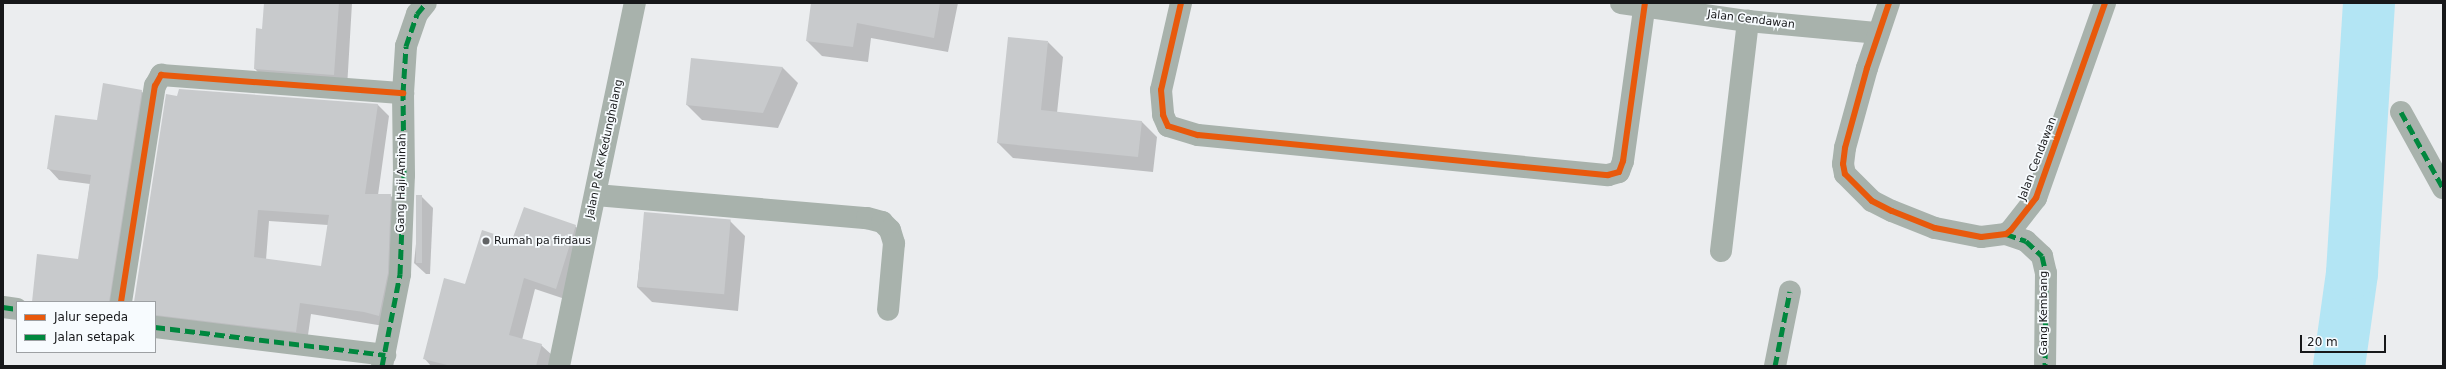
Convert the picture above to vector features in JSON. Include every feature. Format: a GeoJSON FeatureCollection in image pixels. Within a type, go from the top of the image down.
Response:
{"type":"FeatureCollection","features":[{"type":"Feature","properties":{"kind":"street","name":"Gang Haji Aminah"},"geometry":{"type":"LineString","coordinates":[[383,361],[400,274],[404,175],[403,93],[406,46],[417,14],[426,3]]}},
{"type":"Feature","properties":{"kind":"street","name":"Jalan P & K Kedunghalang"},"geometry":{"type":"LineString","coordinates":[[559,366],[635,3]]}},
{"type":"Feature","properties":{"kind":"street"},"geometry":{"type":"LineString","coordinates":[[1181,3],[1161,90],[1164,115],[1168,126],[1175,129],[1198,135],[1608,175],[1619,172],[1623,161],[1645,4]]}},
{"type":"Feature","properties":{"kind":"street","name":"Jalan Cendawan"},"geometry":{"type":"LineString","coordinates":[[1621,3],[1645,4],[1748,21],[1878,33]]}},
{"type":"Feature","properties":{"kind":"street"},"geometry":{"type":"LineString","coordinates":[[1889,3],[1878,33],[1845,148],[1843,164],[1845,174],[1872,201],[1911,220],[1957,234],[1981,237],[2006,234]]}},
{"type":"Feature","properties":{"kind":"street","name":"Jalan Cendawan"},"geometry":{"type":"LineString","coordinates":[[2006,234],[2023,218],[2036,198],[2105,3]]}},
{"type":"Feature","properties":{"kind":"street"},"geometry":{"type":"LineString","coordinates":[[1721,251],[1748,21]]}},
{"type":"Feature","properties":{"kind":"street"},"geometry":{"type":"LineString","coordinates":[[121,301],[155,86],[161,75],[403,93]]}},
{"type":"Feature","properties":{"kind":"street"},"geometry":{"type":"LineString","coordinates":[[2401,112],[2443,188]]}},
{"type":"Feature","properties":{"kind":"street"},"geometry":{"type":"LineString","coordinates":[[596,195],[867,218],[882,222],[890,230],[894,243],[888,310]]}},
{"type":"Feature","properties":{"kind":"street","name":"Gang Kembang"},"geometry":{"type":"LineString","coordinates":[[2006,234],[2026,241],[2042,256],[2046,273],[2044,366]]}},
{"type":"Feature","properties":{"kind":"street"},"geometry":{"type":"LineString","coordinates":[[1775,366],[1790,291]]}},
{"type":"Feature","properties":{"kind":"street"},"geometry":{"type":"LineString","coordinates":[[3,307],[16,309]]}},
{"type":"Feature","properties":{"kind":"street"},"geometry":{"type":"LineString","coordinates":[[156,327],[383,361]]}},
{"type":"Feature","properties":{"kind":"building"},"geometry":{"type":"Polygon","coordinates":[[[264,3],[339,3],[334,75],[254,69],[256,28],[262,29],[264,3]]]}},
{"type":"Feature","properties":{"kind":"building"},"geometry":{"type":"Polygon","coordinates":[[[811,3],[940,3],[934,38],[857,23],[853,47],[806,41],[811,3]]]}},
{"type":"Feature","properties":{"kind":"building"},"geometry":{"type":"Polygon","coordinates":[[[1008,37],[1048,41],[1041,110],[1142,121],[1138,157],[997,143],[1008,37]]]}},
{"type":"Feature","properties":{"kind":"building"},"geometry":{"type":"Polygon","coordinates":[[[691,58],[783,67],[763,113],[686,105],[691,58]]]}},
{"type":"Feature","properties":{"kind":"building"},"geometry":{"type":"Polygon","coordinates":[[[103,83],[142,90],[109,301],[32,301],[37,254],[78,259],[91,175],[47,169],[55,115],[97,120],[103,83]]]}},
{"type":"Feature","properties":{"kind":"building"},"geometry":{"type":"Polygon","coordinates":[[[179,89],[378,104],[365,194],[391,194],[388,273],[379,316],[364,312],[300,303],[296,332],[156,315],[156,301],[134,301],[166,94],[177,96],[179,89]],[[258,210],[254,257],[321,266],[329,215],[258,210]]]}},
{"type":"Feature","properties":{"kind":"building"},"geometry":{"type":"Polygon","coordinates":[[[416,195],[422,195],[422,263],[416,263],[416,195]]]}},
{"type":"Feature","properties":{"kind":"building"},"geometry":{"type":"Polygon","coordinates":[[[524,207],[576,225],[556,289],[524,278],[509,335],[542,344],[536,366],[451,366],[423,359],[444,278],[465,284],[482,230],[512,240],[524,207]]]}},
{"type":"Feature","properties":{"kind":"building"},"geometry":{"type":"Polygon","coordinates":[[[644,212],[731,220],[724,294],[637,287],[644,212]]]}},
{"type":"Feature","properties":{"kind":"waterway"},"geometry":{"type":"LineString","coordinates":[[2339,366],[2352,273],[2369,3]]}},
{"type":"Feature","properties":{"kind":"marked path"},"geometry":{"type":"LineString","coordinates":[[382,366],[400,274],[404,175],[403,93],[406,46],[417,14],[426,3]]}},
{"type":"Feature","properties":{"kind":"marked path"},"geometry":{"type":"LineString","coordinates":[[2401,112],[2443,188]]}},
{"type":"Feature","properties":{"kind":"marked path"},"geometry":{"type":"LineString","coordinates":[[2006,234],[2026,241],[2042,256],[2046,273],[2045,366]]}},
{"type":"Feature","properties":{"kind":"marked path"},"geometry":{"type":"LineString","coordinates":[[1775,366],[1790,291]]}},
{"type":"Feature","properties":{"kind":"marked path"},"geometry":{"type":"LineString","coordinates":[[3,307],[16,309]]}},
{"type":"Feature","properties":{"kind":"marked path"},"geometry":{"type":"LineString","coordinates":[[156,327],[385,355]]}},
{"type":"Feature","properties":{"kind":"cycle path"},"geometry":{"type":"LineString","coordinates":[[1181,3],[1161,90],[1163,115],[1168,126],[1198,135],[1608,175],[1619,172],[1623,161],[1645,3]]}},
{"type":"Feature","properties":{"kind":"cycle path"},"geometry":{"type":"LineString","coordinates":[[1889,3],[1867,68],[1845,148],[1843,164],[1845,174],[1872,201],[1892,211],[1935,228],[1981,237],[2006,234],[2011,230],[2036,198],[2105,3]]}},
{"type":"Feature","properties":{"kind":"cycle path"},"geometry":{"type":"LineString","coordinates":[[121,301],[155,86],[161,75],[403,93]]}},
{"type":"Feature","properties":{"kind":"place","name":"Rumah pa firdaus"},"geometry":{"type":"Point","coordinates":[486,241]}}]}
